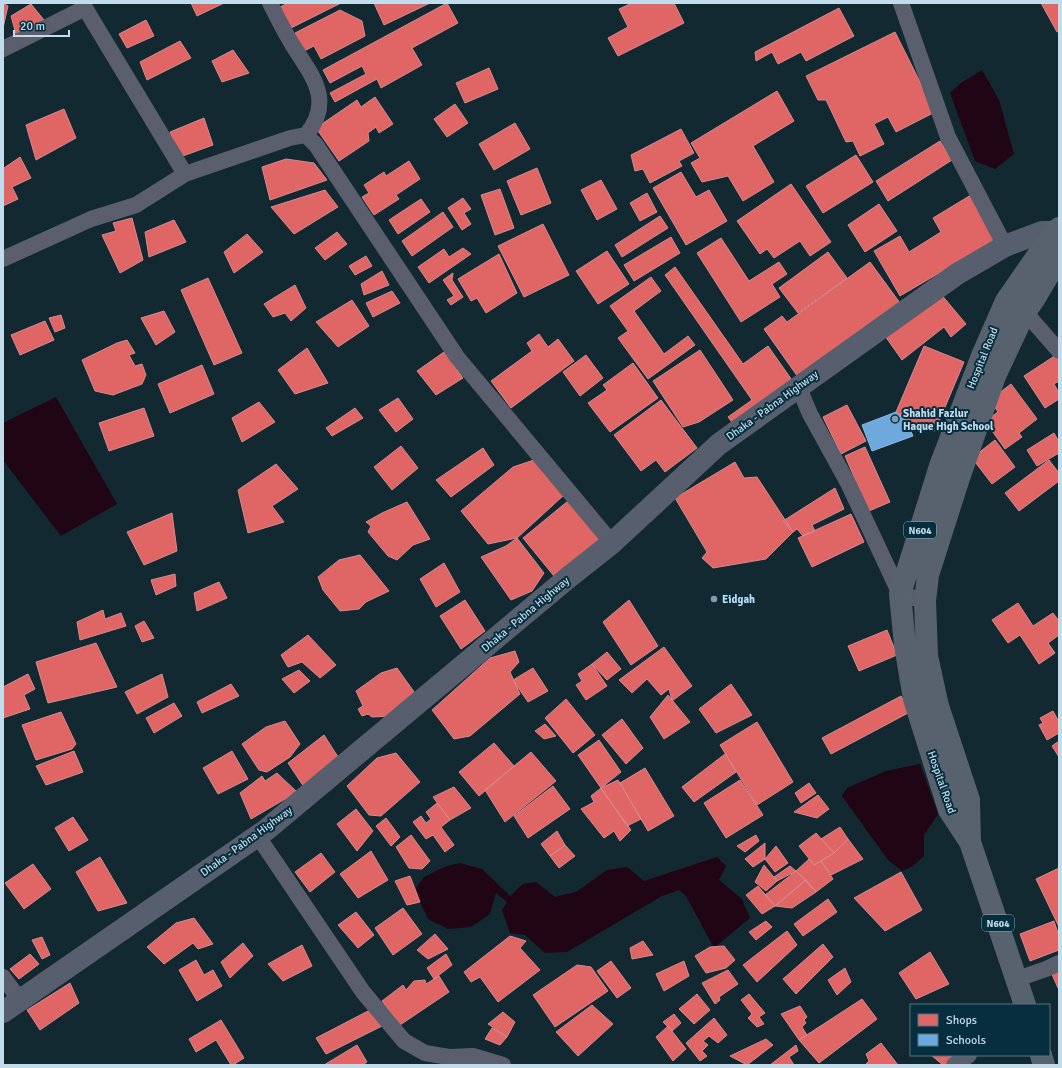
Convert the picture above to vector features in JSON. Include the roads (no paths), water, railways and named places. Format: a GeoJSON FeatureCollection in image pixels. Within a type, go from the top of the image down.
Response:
{"type":"FeatureCollection","features":[{"type":"Feature","properties":{"kind":"highway","name":"Hospital Road"},"geometry":{"type":"LineString","coordinates":[[970,842],[949,810],[914,699],[905,645],[900,594],[940,466],[982,356],[1006,300],[1057,232]]}},
{"type":"Feature","properties":{"kind":"highway","name":"Hospital Road"},"geometry":{"type":"LineString","coordinates":[[970,842],[969,800],[938,706],[927,656],[925,601],[928,575],[960,475],[995,376],[1025,312],[1059,257]]}},
{"type":"Feature","properties":{"kind":"highway","name":"N604"},"geometry":{"type":"LineString","coordinates":[[970,842],[1025,1004]]}},
{"type":"Feature","properties":{"kind":"main road","name":"Dhaka - Pabna Highway"},"geometry":{"type":"LineString","coordinates":[[11,1006],[257,836],[612,543],[719,444],[798,386],[957,274],[1005,246],[1042,232],[1057,232]]}},
{"type":"Feature","properties":{"kind":"street"},"geometry":{"type":"LineString","coordinates":[[3,259],[91,219],[136,204],[185,174],[290,138],[306,135],[313,127],[320,112],[319,92],[309,71],[270,3]]}},
{"type":"Feature","properties":{"kind":"street"},"geometry":{"type":"LineString","coordinates":[[901,3],[948,136],[1005,246]]}},
{"type":"Feature","properties":{"kind":"street"},"geometry":{"type":"LineString","coordinates":[[3,49],[83,6],[185,174]]}},
{"type":"Feature","properties":{"kind":"street"},"geometry":{"type":"LineString","coordinates":[[306,135],[316,145],[457,357],[612,543]]}},
{"type":"Feature","properties":{"kind":"street"},"geometry":{"type":"LineString","coordinates":[[1025,312],[1059,352]]}},
{"type":"Feature","properties":{"kind":"street"},"geometry":{"type":"LineString","coordinates":[[798,386],[810,414],[849,485],[900,594],[925,601]]}},
{"type":"Feature","properties":{"kind":"street"},"geometry":{"type":"LineString","coordinates":[[257,836],[363,992],[404,1041],[425,1052],[449,1057],[473,1056],[503,1065]]}},
{"type":"Feature","properties":{"kind":"street"},"geometry":{"type":"LineString","coordinates":[[1017,979],[1059,963]]}},
{"type":"Feature","properties":{"kind":"street"},"geometry":{"type":"LineString","coordinates":[[3,977],[11,1006]]}},
{"type":"Feature","properties":{"kind":"street"},"geometry":{"type":"LineString","coordinates":[[954,1065],[968,1056]]}},
{"type":"Feature","properties":{"kind":"place","name":"Shahid Fazlur Haque High School"},"geometry":{"type":"Point","coordinates":[895,419]}},
{"type":"Feature","properties":{"kind":"place","name":"Eidgah"},"geometry":{"type":"Point","coordinates":[714,599]}}]}
